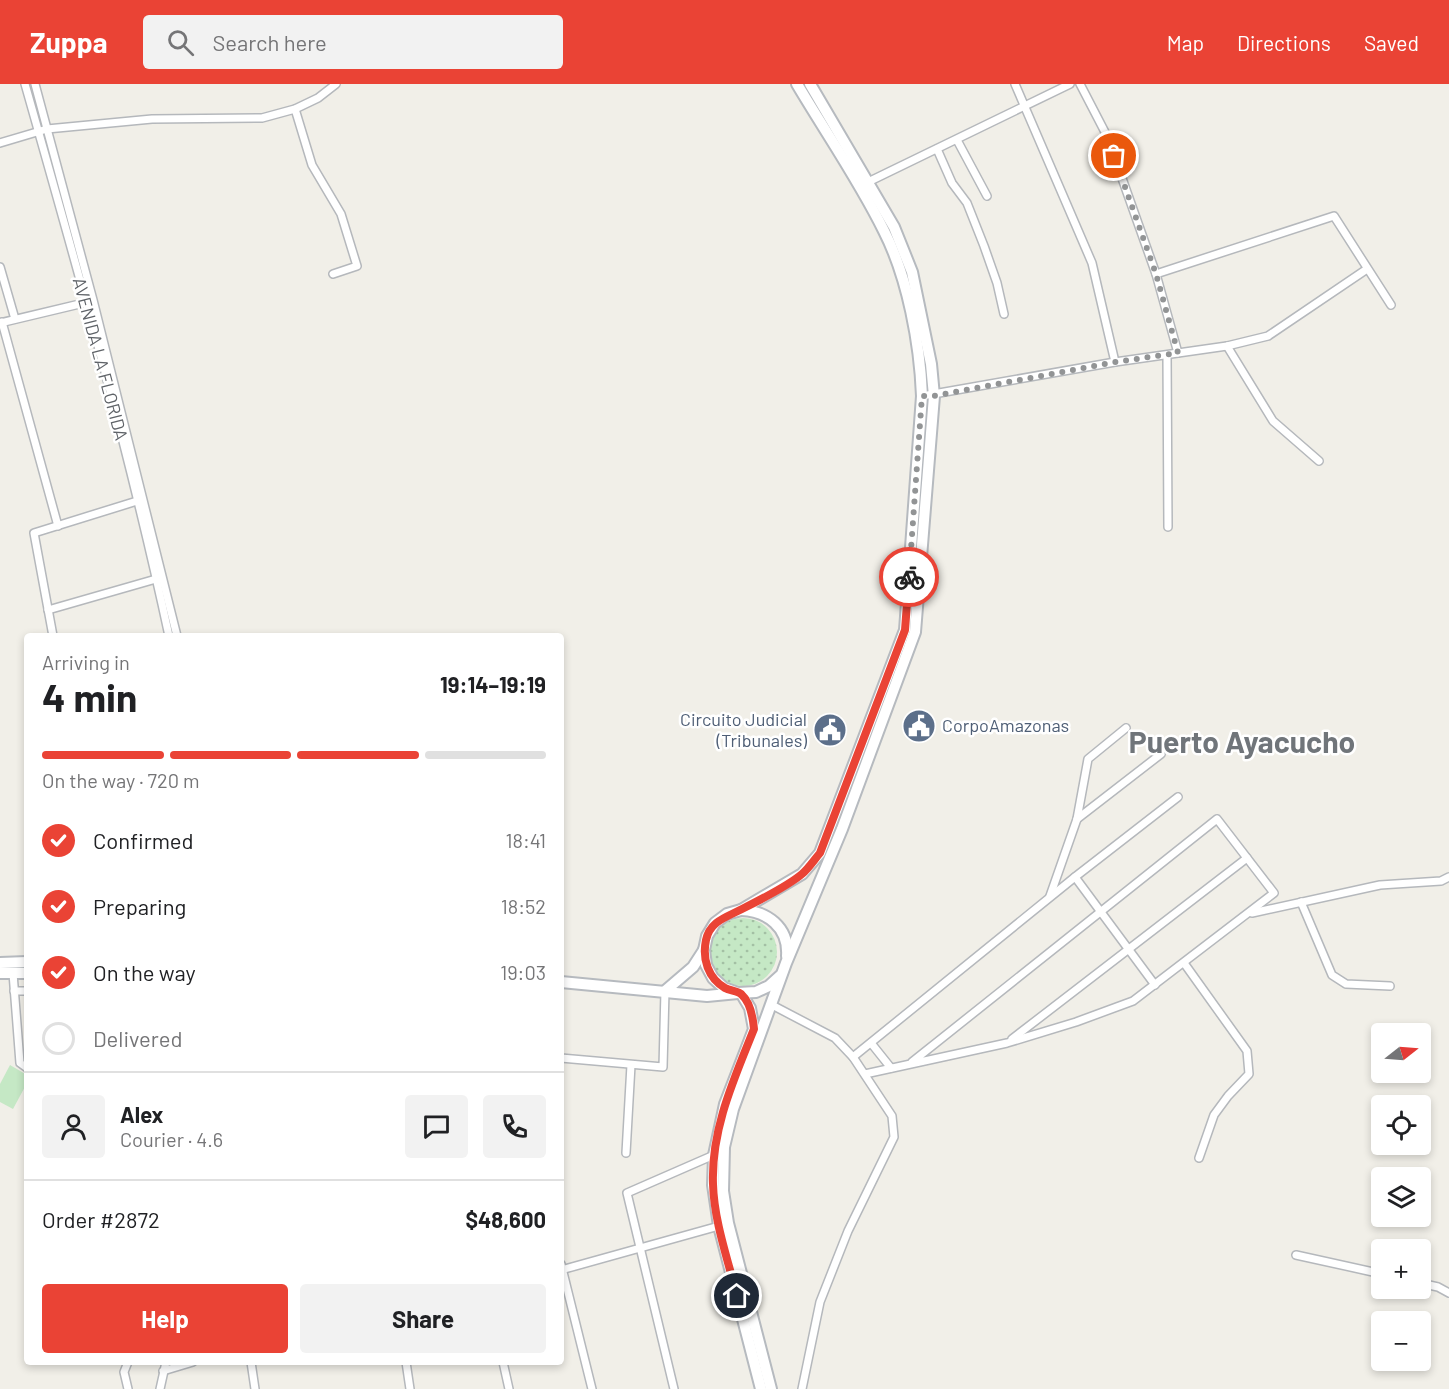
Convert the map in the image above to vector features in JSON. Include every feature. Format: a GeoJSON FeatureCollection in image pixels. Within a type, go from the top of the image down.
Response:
{"type":"FeatureCollection","features":[{"type":"Feature","properties":{"kind":"main road"},"geometry":{"type":"LineString","coordinates":[[564,982],[707,996],[756,992],[769,986],[780,976],[842,829],[915,632],[928,396],[902,276],[884,231],[796,84]]}},
{"type":"Feature","properties":{"kind":"main road"},"geometry":{"type":"LineString","coordinates":[[761,1389],[719,1226],[713,1185],[714,1155],[724,1104],[754,1029],[750,1008],[740,993],[724,987],[713,978],[706,965],[704,950],[707,936],[715,923],[727,914],[741,910],[802,874],[820,853],[905,630],[931,364],[912,272],[894,227],[810,84]]}},
{"type":"Feature","properties":{"kind":"main road"},"geometry":{"type":"LineString","coordinates":[[741,910],[760,913],[777,924],[784,936],[787,949],[786,963],[733,1109],[724,1147],[723,1191],[728,1223],[771,1389]]}},
{"type":"Feature","properties":{"kind":"main road"},"geometry":{"type":"LineString","coordinates":[[665,991],[693,967],[704,950]]}},
{"type":"Feature","properties":{"kind":"main road"},"geometry":{"type":"LineString","coordinates":[[0,963],[24,962]]}},
{"type":"Feature","properties":{"kind":"main road"},"geometry":{"type":"LineString","coordinates":[[0,973],[24,973]]}},
{"type":"Feature","properties":{"kind":"street","name":"AVENIDA LA FLORIDA"},"geometry":{"type":"LineString","coordinates":[[26,84],[90,302],[167,633]]}},
{"type":"Feature","properties":{"kind":"street"},"geometry":{"type":"LineString","coordinates":[[35,84],[176,633]]}},
{"type":"Feature","properties":{"kind":"street"},"geometry":{"type":"LineString","coordinates":[[0,143],[47,129],[152,119],[262,118],[295,109],[318,98],[336,84]]}},
{"type":"Feature","properties":{"kind":"street"},"geometry":{"type":"LineString","coordinates":[[1015,84],[1092,263],[1115,362]]}},
{"type":"Feature","properties":{"kind":"street"},"geometry":{"type":"LineString","coordinates":[[858,187],[1070,84]]}},
{"type":"Feature","properties":{"kind":"street"},"geometry":{"type":"LineString","coordinates":[[1080,84],[1107,136],[1156,274],[1178,353]]}},
{"type":"Feature","properties":{"kind":"street"},"geometry":{"type":"LineString","coordinates":[[295,109],[312,165],[341,214],[357,266],[333,274]]}},
{"type":"Feature","properties":{"kind":"street"},"geometry":{"type":"LineString","coordinates":[[957,140],[987,196]]}},
{"type":"Feature","properties":{"kind":"street"},"geometry":{"type":"LineString","coordinates":[[937,149],[952,183],[967,203],[997,283],[1004,314]]}},
{"type":"Feature","properties":{"kind":"street"},"geometry":{"type":"LineString","coordinates":[[1156,274],[1334,216],[1391,305]]}},
{"type":"Feature","properties":{"kind":"street"},"geometry":{"type":"LineString","coordinates":[[0,267],[15,319]]}},
{"type":"Feature","properties":{"kind":"street"},"geometry":{"type":"LineString","coordinates":[[928,396],[1115,362],[1227,346],[1268,336],[1367,269]]}},
{"type":"Feature","properties":{"kind":"street"},"geometry":{"type":"LineString","coordinates":[[58,526],[1,322],[90,302]]}},
{"type":"Feature","properties":{"kind":"street"},"geometry":{"type":"LineString","coordinates":[[1227,346],[1273,421],[1318,462]]}},
{"type":"Feature","properties":{"kind":"street"},"geometry":{"type":"LineString","coordinates":[[1167,355],[1168,527]]}},
{"type":"Feature","properties":{"kind":"street"},"geometry":{"type":"LineString","coordinates":[[52,633],[34,533],[137,501]]}},
{"type":"Feature","properties":{"kind":"street"},"geometry":{"type":"LineString","coordinates":[[48,610],[156,579]]}},
{"type":"Feature","properties":{"kind":"street"},"geometry":{"type":"LineString","coordinates":[[1049,898],[1077,819],[1088,759],[1126,728]]}},
{"type":"Feature","properties":{"kind":"street"},"geometry":{"type":"LineString","coordinates":[[1077,819],[1161,754]]}},
{"type":"Feature","properties":{"kind":"street"},"geometry":{"type":"LineString","coordinates":[[853,1057],[1075,877],[1178,797]]}},
{"type":"Feature","properties":{"kind":"street"},"geometry":{"type":"LineString","coordinates":[[865,1074],[1007,1043],[1076,1022],[1133,1000],[1274,893],[1217,819],[912,1062]]}},
{"type":"Feature","properties":{"kind":"street"},"geometry":{"type":"LineString","coordinates":[[1007,1043],[1247,858]]}},
{"type":"Feature","properties":{"kind":"street"},"geometry":{"type":"LineString","coordinates":[[1075,877],[1155,985]]}},
{"type":"Feature","properties":{"kind":"street"},"geometry":{"type":"LineString","coordinates":[[1250,913],[1380,885],[1441,881],[1449,877]]}},
{"type":"Feature","properties":{"kind":"street"},"geometry":{"type":"LineString","coordinates":[[1301,902],[1332,975],[1346,984],[1390,986]]}},
{"type":"Feature","properties":{"kind":"street"},"geometry":{"type":"LineString","coordinates":[[1184,963],[1247,1051],[1249,1062],[1249,1074],[1214,1115],[1199,1158]]}},
{"type":"Feature","properties":{"kind":"street"},"geometry":{"type":"LineString","coordinates":[[13,973],[20,1063],[24,1066]]}},
{"type":"Feature","properties":{"kind":"street"},"geometry":{"type":"LineString","coordinates":[[14,992],[24,991]]}},
{"type":"Feature","properties":{"kind":"street"},"geometry":{"type":"LineString","coordinates":[[564,1058],[663,1067],[665,991]]}},
{"type":"Feature","properties":{"kind":"street"},"geometry":{"type":"LineString","coordinates":[[772,1005],[836,1038],[853,1057],[892,1116],[894,1137],[848,1230],[820,1302],[802,1389]]}},
{"type":"Feature","properties":{"kind":"street"},"geometry":{"type":"LineString","coordinates":[[871,1043],[891,1068]]}},
{"type":"Feature","properties":{"kind":"street"},"geometry":{"type":"LineString","coordinates":[[626,1153],[631,1065]]}},
{"type":"Feature","properties":{"kind":"street"},"geometry":{"type":"LineString","coordinates":[[674,1389],[627,1193],[714,1155]]}},
{"type":"Feature","properties":{"kind":"street"},"geometry":{"type":"LineString","coordinates":[[564,1267],[719,1226]]}},
{"type":"Feature","properties":{"kind":"street"},"geometry":{"type":"LineString","coordinates":[[1296,1255],[1371,1272]]}},
{"type":"Feature","properties":{"kind":"street"},"geometry":{"type":"LineString","coordinates":[[564,1276],[592,1389]]}},
{"type":"Feature","properties":{"kind":"street"},"geometry":{"type":"LineString","coordinates":[[1431,1285],[1449,1293]]}},
{"type":"Feature","properties":{"kind":"street"},"geometry":{"type":"LineString","coordinates":[[127,1365],[124,1372],[128,1389]]}},
{"type":"Feature","properties":{"kind":"street"},"geometry":{"type":"LineString","coordinates":[[160,1389],[165,1365]]}},
{"type":"Feature","properties":{"kind":"street"},"geometry":{"type":"LineString","coordinates":[[164,1371],[183,1365]]}},
{"type":"Feature","properties":{"kind":"street"},"geometry":{"type":"LineString","coordinates":[[251,1365],[255,1389]]}},
{"type":"Feature","properties":{"kind":"street"},"geometry":{"type":"LineString","coordinates":[[406,1365],[410,1389]]}},
{"type":"Feature","properties":{"kind":"street"},"geometry":{"type":"LineString","coordinates":[[503,1365],[509,1389]]}},
{"type":"Feature","properties":{"kind":"green space"},"geometry":{"type":"Polygon","coordinates":[[[743,918],[756,921],[767,928],[774,939],[777,952],[774,965],[767,976],[756,983],[743,986],[730,983],[719,976],[712,965],[709,952],[712,939],[719,928],[730,921],[743,918]]]}},
{"type":"Feature","properties":{"kind":"green space"},"geometry":{"type":"Polygon","coordinates":[[[10,1065],[24,1073],[24,1089],[13,1109],[0,1102],[0,1084],[10,1065]]]}},
{"type":"Feature","properties":{"kind":"way so far"},"geometry":{"type":"LineString","coordinates":[[909,577],[922,396],[934,396],[1115,362],[1178,353],[1156,274],[1114,156]]}},
{"type":"Feature","properties":{"kind":"place","name":"CorpoAmazonas"},"geometry":{"type":"Point","coordinates":[919,726]}},
{"type":"Feature","properties":{"kind":"place","name":"Circuito Judicial (Tribunales)"},"geometry":{"type":"Point","coordinates":[830,730]}},
{"type":"Feature","properties":{"kind":"district","name":"Puerto Ayacucho"},"geometry":{"type":"Point","coordinates":[1242,743]}},
{"type":"Feature","properties":{"kind":"route"},"geometry":{"type":"LineString","coordinates":[[737,1296],[719,1226],[713,1185],[714,1155],[724,1104],[754,1029],[750,1008],[741,993],[724,987],[713,978],[706,965],[704,950],[707,936],[715,923],[727,914],[741,910],[802,874],[820,853],[905,630],[909,577]]}}]}
